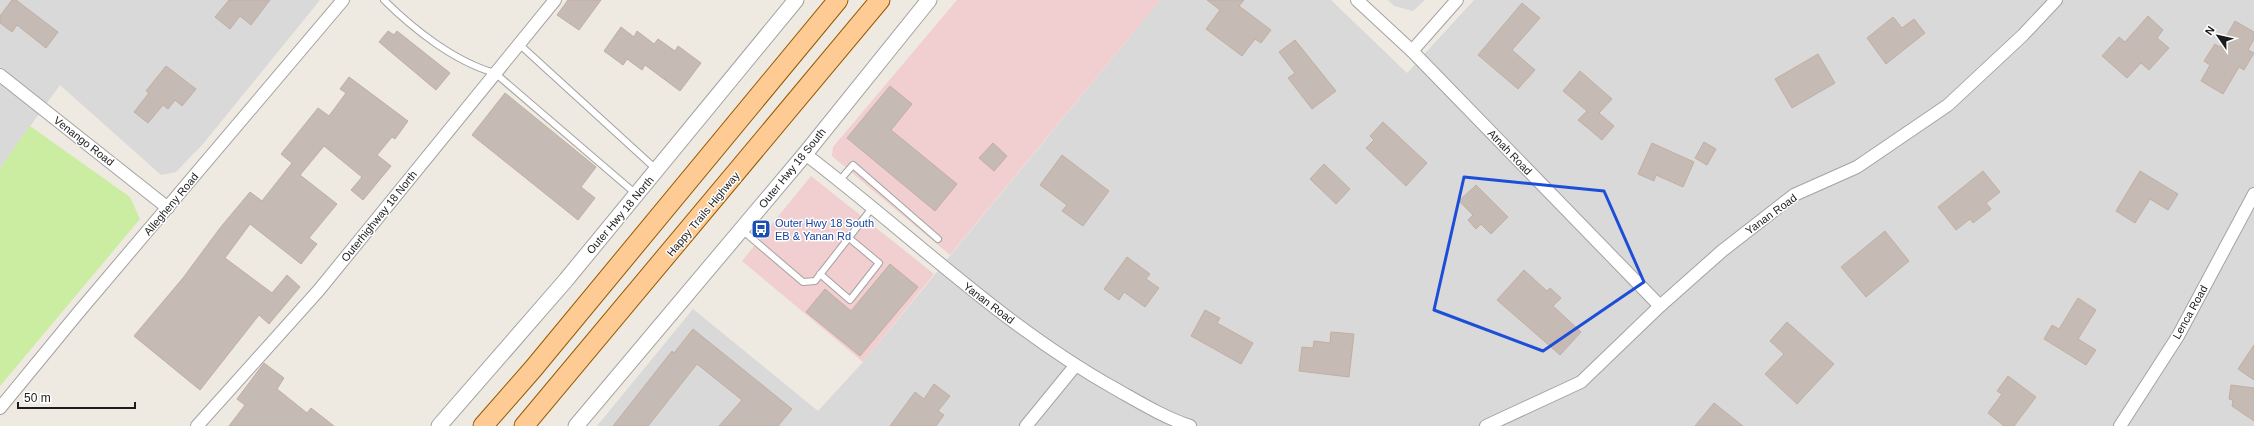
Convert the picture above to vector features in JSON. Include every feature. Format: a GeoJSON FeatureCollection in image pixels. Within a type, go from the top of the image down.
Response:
{"type":"FeatureCollection","features":[{"type":"Feature","properties":{"kind":"main road"},"geometry":{"type":"LineString","coordinates":[[483,426],[533,369],[838,0]]}},
{"type":"Feature","properties":{"kind":"main road","name":"Happy Trails Highway"},"geometry":{"type":"LineString","coordinates":[[524,426],[880,0]]}},
{"type":"Feature","properties":{"kind":"street","name":"Allegheny Road"},"geometry":{"type":"LineString","coordinates":[[0,408],[343,0]]}},
{"type":"Feature","properties":{"kind":"street","name":"Outerhighway 18 North"},"geometry":{"type":"LineString","coordinates":[[198,426],[319,290],[555,0]]}},
{"type":"Feature","properties":{"kind":"street","name":"Outer Hwy 18 North"},"geometry":{"type":"LineString","coordinates":[[439,426],[637,195],[796,0]]}},
{"type":"Feature","properties":{"kind":"street","name":"Outer Hwy 18 South"},"geometry":{"type":"LineString","coordinates":[[576,426],[805,154],[929,0]]}},
{"type":"Feature","properties":{"kind":"street","name":"Atnah Road"},"geometry":{"type":"LineString","coordinates":[[1357,0],[1412,51],[1660,306]]}},
{"type":"Feature","properties":{"kind":"street"},"geometry":{"type":"LineString","coordinates":[[1412,51],[1457,0]]}},
{"type":"Feature","properties":{"kind":"street","name":"Yanan Road"},"geometry":{"type":"LineString","coordinates":[[1486,426],[1582,382],[1660,306],[1728,246],[1794,196],[1857,167],[1948,105],[2023,35],[2056,0]]}},
{"type":"Feature","properties":{"kind":"street","name":"Venango Road"},"geometry":{"type":"LineString","coordinates":[[0,75],[168,208]]}},
{"type":"Feature","properties":{"kind":"street","name":"Yanan Road"},"geometry":{"type":"LineString","coordinates":[[805,154],[982,300],[1075,366],[1171,420],[1190,426]]}},
{"type":"Feature","properties":{"kind":"street","name":"Lenca Road"},"geometry":{"type":"LineString","coordinates":[[2120,426],[2178,336],[2254,194]]}},
{"type":"Feature","properties":{"kind":"street"},"geometry":{"type":"LineString","coordinates":[[1026,426],[1075,366]]}},
{"type":"Feature","properties":{"kind":"lane"},"geometry":{"type":"LineString","coordinates":[[384,0],[403,19],[428,38],[478,68],[495,73],[637,195]]}},
{"type":"Feature","properties":{"kind":"lane"},"geometry":{"type":"LineString","coordinates":[[519,44],[657,170]]}},
{"type":"Feature","properties":{"kind":"lane"},"geometry":{"type":"LineString","coordinates":[[839,181],[853,165],[938,239]]}},
{"type":"Feature","properties":{"kind":"lane"},"geometry":{"type":"LineString","coordinates":[[742,230],[803,282],[815,281],[872,208]]}},
{"type":"Feature","properties":{"kind":"lane"},"geometry":{"type":"LineString","coordinates":[[820,274],[850,300],[879,264],[849,238]]}},
{"type":"Feature","properties":{"kind":"highlighted area"},"geometry":{"type":"Polygon","coordinates":[[[1464,177],[1604,191],[1644,282],[1543,351],[1434,310],[1464,177]]]}},
{"type":"Feature","properties":{"kind":"shaded area"},"geometry":{"type":"Polygon","coordinates":[[[0,0],[320,0],[203,144],[176,172],[161,175],[60,85],[0,168],[0,0]]]}},
{"type":"Feature","properties":{"kind":"shaded area"},"geometry":{"type":"Polygon","coordinates":[[[957,0],[1160,0],[950,255],[832,156],[833,147],[957,0]]]}},
{"type":"Feature","properties":{"kind":"shaded area"},"geometry":{"type":"Polygon","coordinates":[[[1160,0],[1331,0],[1407,73],[1474,0],[2254,0],[2254,426],[597,426],[693,309],[818,411],[863,362],[1160,0]]]}},
{"type":"Feature","properties":{"kind":"shaded area"},"geometry":{"type":"Polygon","coordinates":[[[1388,0],[1425,0],[1413,11],[1394,6],[1388,0]]]}},
{"type":"Feature","properties":{"kind":"shaded area"},"geometry":{"type":"Polygon","coordinates":[[[811,176],[934,274],[863,362],[742,261],[811,176]]]}},
{"type":"Feature","properties":{"kind":"green space"},"geometry":{"type":"Polygon","coordinates":[[[30,126],[130,197],[140,219],[0,386],[0,168],[30,126]]]}},
{"type":"Feature","properties":{"kind":"building"},"geometry":{"type":"Polygon","coordinates":[[[12,0],[16,0],[58,32],[46,48],[17,25],[12,32],[0,23],[0,16],[12,0]]]}},
{"type":"Feature","properties":{"kind":"building"},"geometry":{"type":"Polygon","coordinates":[[[229,0],[270,0],[251,25],[240,16],[230,29],[215,17],[229,0]]]}},
{"type":"Feature","properties":{"kind":"building"},"geometry":{"type":"Polygon","coordinates":[[[568,0],[601,0],[579,30],[557,15],[568,0]]]}},
{"type":"Feature","properties":{"kind":"building"},"geometry":{"type":"Polygon","coordinates":[[[1207,0],[1244,0],[1239,6],[1271,30],[1261,43],[1255,39],[1242,56],[1206,29],[1220,10],[1207,0]]]}},
{"type":"Feature","properties":{"kind":"building"},"geometry":{"type":"Polygon","coordinates":[[[1522,3],[1540,18],[1512,50],[1535,70],[1518,89],[1478,55],[1522,3]]]}},
{"type":"Feature","properties":{"kind":"building"},"geometry":{"type":"Polygon","coordinates":[[[2148,16],[2163,30],[2157,38],[2169,48],[2149,70],[2141,63],[2127,78],[2102,56],[2119,37],[2125,42],[2148,16]]]}},
{"type":"Feature","properties":{"kind":"building"},"geometry":{"type":"Polygon","coordinates":[[[1893,17],[1902,28],[1914,19],[1925,33],[1886,64],[1867,38],[1893,17]]]}},
{"type":"Feature","properties":{"kind":"building"},"geometry":{"type":"Polygon","coordinates":[[[2235,21],[2254,32],[2254,39],[2248,50],[2254,53],[2244,70],[2239,67],[2223,94],[2201,81],[2210,65],[2204,61],[2215,44],[2220,47],[2235,21]]]}},
{"type":"Feature","properties":{"kind":"building"},"geometry":{"type":"Polygon","coordinates":[[[621,27],[634,37],[637,31],[654,44],[658,39],[675,51],[678,46],[701,63],[680,91],[645,65],[642,70],[627,59],[623,65],[604,51],[621,27]]]}},
{"type":"Feature","properties":{"kind":"building"},"geometry":{"type":"Polygon","coordinates":[[[388,31],[394,35],[397,31],[450,73],[436,90],[379,42],[388,31]]]}},
{"type":"Feature","properties":{"kind":"building"},"geometry":{"type":"Polygon","coordinates":[[[1295,40],[1336,91],[1312,109],[1288,78],[1295,73],[1279,52],[1295,40]]]}},
{"type":"Feature","properties":{"kind":"building"},"geometry":{"type":"Polygon","coordinates":[[[1818,54],[1835,83],[1792,108],[1775,79],[1818,54]]]}},
{"type":"Feature","properties":{"kind":"building"},"geometry":{"type":"Polygon","coordinates":[[[166,66],[196,89],[182,106],[175,100],[168,109],[163,105],[148,123],[134,112],[149,93],[146,91],[166,66]]]}},
{"type":"Feature","properties":{"kind":"building"},"geometry":{"type":"Polygon","coordinates":[[[1580,71],[1612,99],[1599,113],[1614,126],[1602,140],[1578,120],[1587,111],[1563,91],[1580,71]]]}},
{"type":"Feature","properties":{"kind":"building"},"geometry":{"type":"Polygon","coordinates":[[[349,77],[408,121],[395,139],[392,137],[377,155],[391,166],[363,200],[351,190],[362,177],[324,146],[300,175],[337,204],[309,238],[317,244],[301,264],[250,224],[225,258],[272,293],[287,275],[300,287],[269,324],[259,315],[200,390],[134,336],[183,278],[220,228],[250,192],[262,201],[292,163],[281,154],[318,108],[329,116],[346,93],[340,89],[349,77]]]}},
{"type":"Feature","properties":{"kind":"building"},"geometry":{"type":"Polygon","coordinates":[[[890,86],[912,104],[891,130],[957,184],[935,211],[847,138],[890,86]]]}},
{"type":"Feature","properties":{"kind":"building"},"geometry":{"type":"Polygon","coordinates":[[[505,93],[596,167],[581,187],[595,198],[578,220],[472,135],[505,93]]]}},
{"type":"Feature","properties":{"kind":"building"},"geometry":{"type":"Polygon","coordinates":[[[1383,122],[1427,163],[1406,186],[1366,148],[1374,140],[1370,136],[1383,122]]]}},
{"type":"Feature","properties":{"kind":"building"},"geometry":{"type":"Polygon","coordinates":[[[1704,142],[1716,149],[1707,165],[1695,158],[1704,142]]]}},
{"type":"Feature","properties":{"kind":"building"},"geometry":{"type":"Polygon","coordinates":[[[993,143],[1007,156],[994,171],[979,158],[993,143]]]}},
{"type":"Feature","properties":{"kind":"building"},"geometry":{"type":"Polygon","coordinates":[[[1652,143],[1694,162],[1683,187],[1656,175],[1654,181],[1638,174],[1652,143]]]}},
{"type":"Feature","properties":{"kind":"building"},"geometry":{"type":"Polygon","coordinates":[[[1062,155],[1109,191],[1083,226],[1062,211],[1067,205],[1040,185],[1062,155]]]}},
{"type":"Feature","properties":{"kind":"building"},"geometry":{"type":"Polygon","coordinates":[[[1324,164],[1350,189],[1336,204],[1310,179],[1324,164]]]}},
{"type":"Feature","properties":{"kind":"building"},"geometry":{"type":"Polygon","coordinates":[[[1983,171],[2000,192],[1986,203],[1991,209],[1973,223],[1970,219],[1956,230],[1938,207],[1983,171]]]}},
{"type":"Feature","properties":{"kind":"building"},"geometry":{"type":"Polygon","coordinates":[[[2140,171],[2178,194],[2168,210],[2150,199],[2135,223],[2116,211],[2140,171]]]}},
{"type":"Feature","properties":{"kind":"building"},"geometry":{"type":"Polygon","coordinates":[[[1476,185],[1508,217],[1491,234],[1481,224],[1476,229],[1468,220],[1473,215],[1459,201],[1476,185]]]}},
{"type":"Feature","properties":{"kind":"building"},"geometry":{"type":"Polygon","coordinates":[[[1885,231],[1909,261],[1866,297],[1841,267],[1885,231]]]}},
{"type":"Feature","properties":{"kind":"building"},"geometry":{"type":"Polygon","coordinates":[[[1127,257],[1150,274],[1146,279],[1159,288],[1145,307],[1124,292],[1119,300],[1104,289],[1127,257]]]}},
{"type":"Feature","properties":{"kind":"building"},"geometry":{"type":"Polygon","coordinates":[[[890,264],[918,287],[860,356],[806,312],[825,289],[851,311],[890,264]]]}},
{"type":"Feature","properties":{"kind":"building"},"geometry":{"type":"Polygon","coordinates":[[[1524,270],[1547,291],[1550,288],[1561,298],[1553,306],[1581,332],[1560,355],[1497,300],[1524,270]]]}},
{"type":"Feature","properties":{"kind":"building"},"geometry":{"type":"Polygon","coordinates":[[[2078,298],[2096,310],[2078,339],[2096,350],[2086,365],[2044,339],[2052,325],[2059,329],[2078,298]]]}},
{"type":"Feature","properties":{"kind":"building"},"geometry":{"type":"Polygon","coordinates":[[[1205,310],[1220,318],[1217,323],[1253,343],[1241,364],[1191,336],[1205,310]]]}},
{"type":"Feature","properties":{"kind":"building"},"geometry":{"type":"Polygon","coordinates":[[[1787,322],[1834,364],[1797,404],[1765,374],[1784,354],[1770,341],[1787,322]]]}},
{"type":"Feature","properties":{"kind":"building"},"geometry":{"type":"Polygon","coordinates":[[[693,329],[792,409],[778,426],[719,426],[742,400],[697,364],[648,426],[613,426],[672,351],[674,353],[693,329]]]}},
{"type":"Feature","properties":{"kind":"building"},"geometry":{"type":"Polygon","coordinates":[[[1331,332],[1354,334],[1349,377],[1299,371],[1302,347],[1313,348],[1314,341],[1330,343],[1331,332]]]}},
{"type":"Feature","properties":{"kind":"building"},"geometry":{"type":"Polygon","coordinates":[[[2254,345],[2254,380],[2238,369],[2254,345]]]}},
{"type":"Feature","properties":{"kind":"building"},"geometry":{"type":"Polygon","coordinates":[[[264,363],[284,378],[277,389],[307,413],[311,408],[334,426],[229,426],[245,405],[237,399],[264,363]]]}},
{"type":"Feature","properties":{"kind":"building"},"geometry":{"type":"Polygon","coordinates":[[[2008,376],[2036,397],[2014,426],[2004,426],[1988,413],[2002,394],[1997,391],[2008,376]]]}},
{"type":"Feature","properties":{"kind":"building"},"geometry":{"type":"Polygon","coordinates":[[[934,384],[950,396],[938,411],[944,415],[936,426],[890,426],[915,392],[924,399],[934,384]]]}},
{"type":"Feature","properties":{"kind":"building"},"geometry":{"type":"Polygon","coordinates":[[[2231,385],[2254,388],[2254,421],[2232,406],[2233,400],[2229,399],[2231,385]]]}},
{"type":"Feature","properties":{"kind":"building"},"geometry":{"type":"Polygon","coordinates":[[[1714,403],[1743,426],[1695,426],[1714,403]]]}},
{"type":"Feature","properties":{"kind":"place","name":"Outer Hwy 18 South EB & Yanan Rd"},"geometry":{"type":"Point","coordinates":[761,229]}}]}
